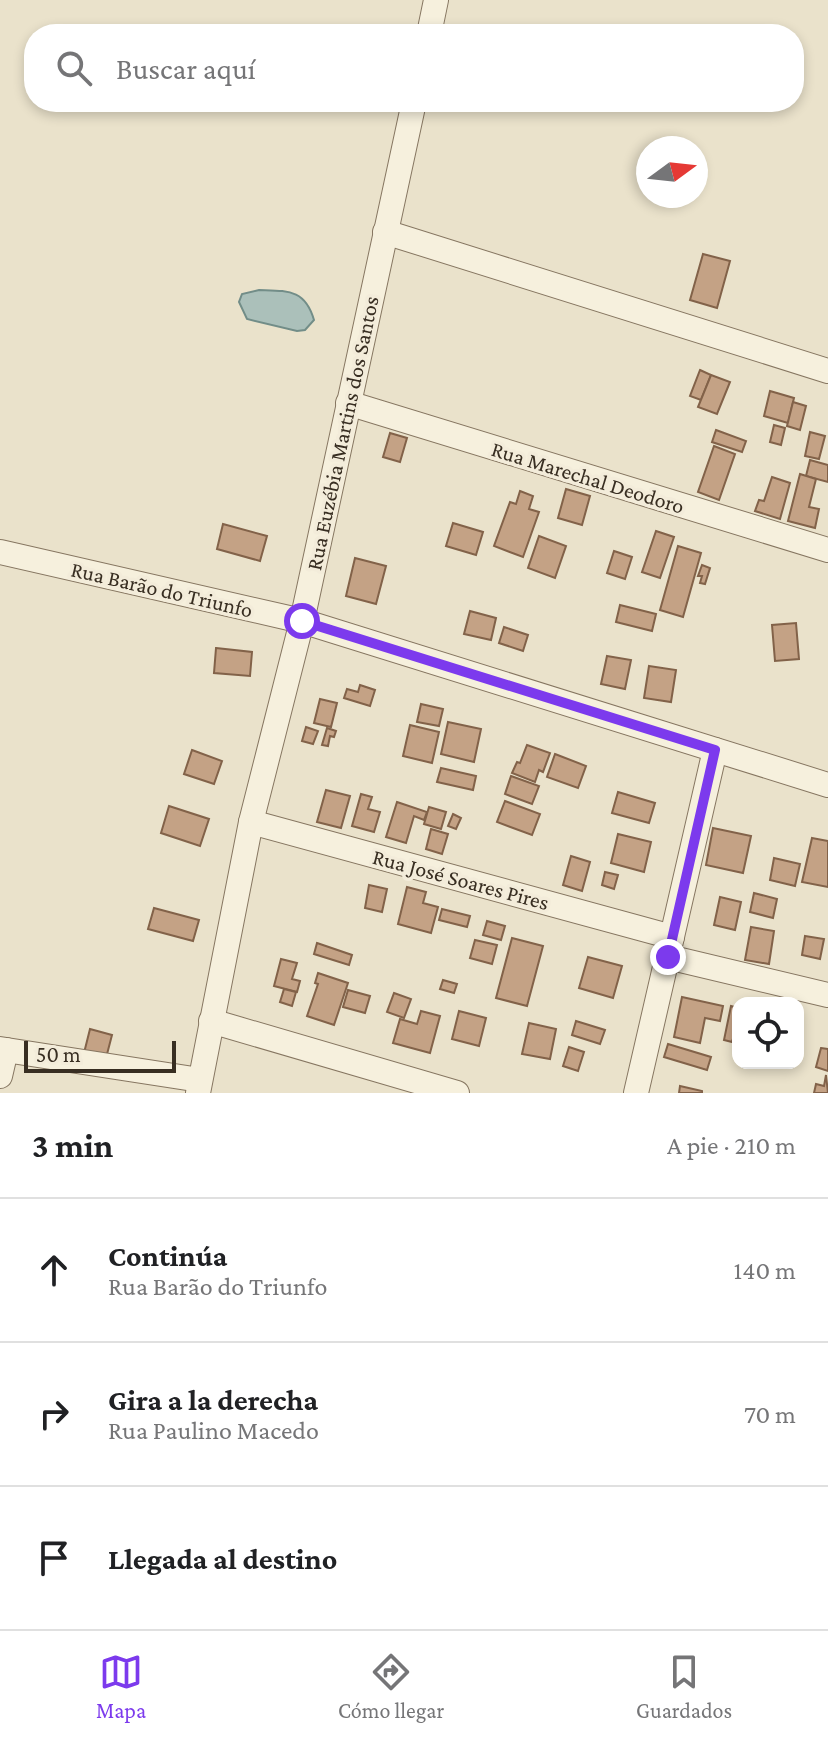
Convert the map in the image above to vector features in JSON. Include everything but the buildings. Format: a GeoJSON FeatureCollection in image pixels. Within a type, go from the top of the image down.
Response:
{"type":"FeatureCollection","features":[{"type":"Feature","properties":{"kind":"street"},"geometry":{"type":"LineString","coordinates":[[431,24],[436,0]]}},
{"type":"Feature","properties":{"kind":"street","name":"Rua Euzébia Martins dos Santos"},"geometry":{"type":"LineString","coordinates":[[199,1087],[251,822],[302,621],[412,112]]}},
{"type":"Feature","properties":{"kind":"street"},"geometry":{"type":"LineString","coordinates":[[385,232],[828,371]]}},
{"type":"Feature","properties":{"kind":"street","name":"Rua Marechal Deodoro"},"geometry":{"type":"LineString","coordinates":[[348,403],[828,550]]}},
{"type":"Feature","properties":{"kind":"street","name":"Rua Barão do Triunfo"},"geometry":{"type":"LineString","coordinates":[[0,552],[302,621],[828,785]]}},
{"type":"Feature","properties":{"kind":"street"},"geometry":{"type":"LineString","coordinates":[[636,1093],[715,750]]}},
{"type":"Feature","properties":{"kind":"street","name":"Rua José Soares Pires"},"geometry":{"type":"LineString","coordinates":[[251,822],[828,995]]}},
{"type":"Feature","properties":{"kind":"street"},"geometry":{"type":"LineString","coordinates":[[211,1021],[457,1093]]}},
{"type":"Feature","properties":{"kind":"street"},"geometry":{"type":"LineString","coordinates":[[0,1076],[3,1049],[199,1087]]}},
{"type":"Feature","properties":{"kind":"water"},"geometry":{"type":"Polygon","coordinates":[[[259,290],[287,292],[300,297],[306,302],[314,320],[305,330],[297,331],[247,319],[239,302],[242,294],[259,290]]]}},
{"type":"Feature","properties":{"kind":"route"},"geometry":{"type":"LineString","coordinates":[[302,621],[715,750],[668,957]]}}]}
